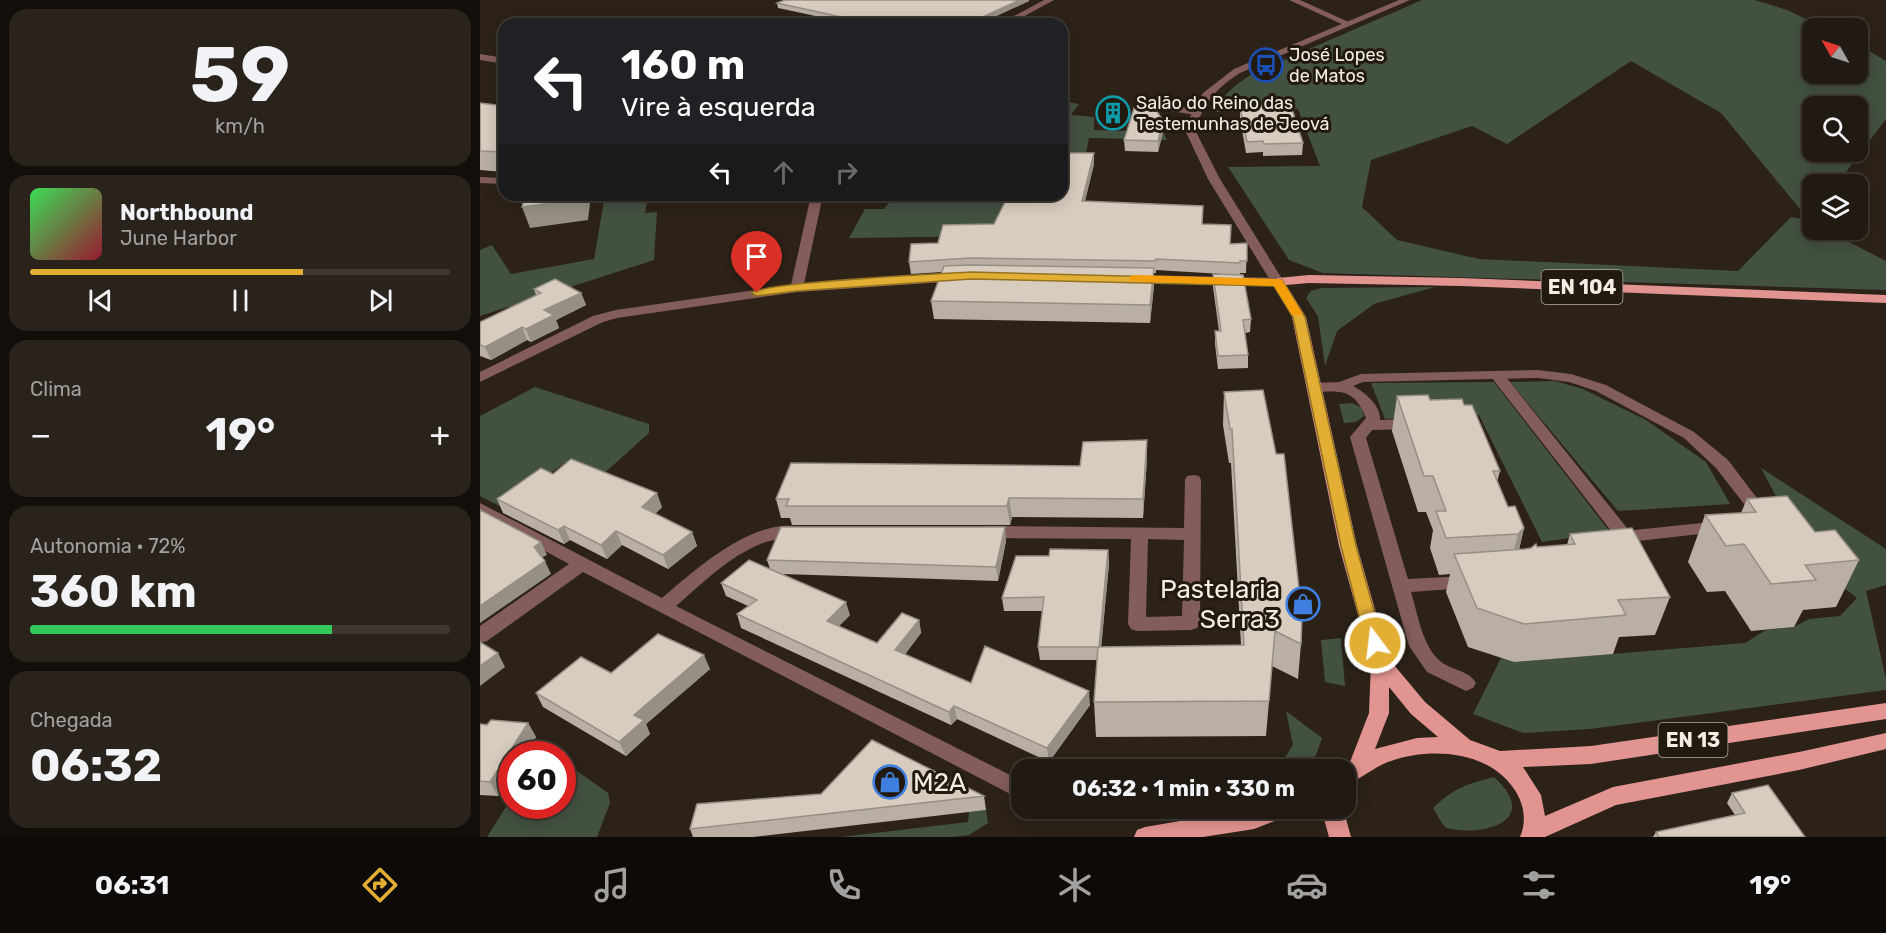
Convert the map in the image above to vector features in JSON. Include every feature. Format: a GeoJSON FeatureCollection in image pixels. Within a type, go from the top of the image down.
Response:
{"type":"FeatureCollection","features":[{"type":"Feature","properties":{"kind":"main road","name":"EN 104"},"geometry":{"type":"LineString","coordinates":[[1278,282],[1309,279],[1461,282],[1886,300]]}},
{"type":"Feature","properties":{"kind":"main road"},"geometry":{"type":"LineString","coordinates":[[1278,282],[1299,317],[1348,546],[1380,662],[1379,713],[1356,761]]}},
{"type":"Feature","properties":{"kind":"main road"},"geometry":{"type":"LineString","coordinates":[[1380,662],[1418,708],[1465,748]]}},
{"type":"Feature","properties":{"kind":"main road","name":"EN 13"},"geometry":{"type":"LineString","coordinates":[[1356,767],[1401,749],[1435,745],[1465,748],[1500,760],[1591,755],[1886,711]]}},
{"type":"Feature","properties":{"kind":"main road","name":"EN 13"},"geometry":{"type":"LineString","coordinates":[[1500,760],[1519,778],[1530,795],[1533,834],[1613,796],[1799,761],[1886,741]]}},
{"type":"Feature","properties":{"kind":"main road"},"geometry":{"type":"LineString","coordinates":[[1145,837],[1254,819]]}},
{"type":"Feature","properties":{"kind":"main road"},"geometry":{"type":"LineString","coordinates":[[1335,819],[1340,837]]}},
{"type":"Feature","properties":{"kind":"street"},"geometry":{"type":"LineString","coordinates":[[1015,18],[1050,0]]}},
{"type":"Feature","properties":{"kind":"street"},"geometry":{"type":"LineString","coordinates":[[1293,0],[1349,24]]}},
{"type":"Feature","properties":{"kind":"street"},"geometry":{"type":"LineString","coordinates":[[1278,282],[1214,179],[1190,130],[1196,112],[1214,85],[1229,76],[1406,0]]}},
{"type":"Feature","properties":{"kind":"street"},"geometry":{"type":"LineString","coordinates":[[480,57],[498,60]]}},
{"type":"Feature","properties":{"kind":"street"},"geometry":{"type":"LineString","coordinates":[[1162,107],[1196,112]]}},
{"type":"Feature","properties":{"kind":"street"},"geometry":{"type":"LineString","coordinates":[[480,180],[498,181]]}},
{"type":"Feature","properties":{"kind":"street"},"geometry":{"type":"LineString","coordinates":[[797,288],[816,201]]}},
{"type":"Feature","properties":{"kind":"street"},"geometry":{"type":"LineString","coordinates":[[480,378],[597,320],[717,298],[797,288],[971,276]]}},
{"type":"Feature","properties":{"kind":"street"},"geometry":{"type":"LineString","coordinates":[[1125,279],[1278,282]]}},
{"type":"Feature","properties":{"kind":"street"},"geometry":{"type":"LineString","coordinates":[[1314,387],[1341,386],[1360,378],[1538,374],[1571,378],[1601,388],[1689,435],[1722,464],[1767,522],[1625,537],[1602,556]]}},
{"type":"Feature","properties":{"kind":"street"},"geometry":{"type":"LineString","coordinates":[[1497,375],[1625,537]]}},
{"type":"Feature","properties":{"kind":"street"},"geometry":{"type":"LineString","coordinates":[[1341,386],[1356,393],[1370,404],[1374,418],[1358,437],[1418,646],[1434,667],[1466,683]]}},
{"type":"Feature","properties":{"kind":"street"},"geometry":{"type":"LineString","coordinates":[[1370,425],[1432,423]]}},
{"type":"Feature","properties":{"kind":"street"},"geometry":{"type":"LineString","coordinates":[[1140,533],[1137,624],[1191,623],[1193,480]]}},
{"type":"Feature","properties":{"kind":"street"},"geometry":{"type":"LineString","coordinates":[[480,509],[663,607],[1011,784]]}},
{"type":"Feature","properties":{"kind":"street"},"geometry":{"type":"LineString","coordinates":[[663,607],[735,549],[750,540],[770,534],[812,532]]}},
{"type":"Feature","properties":{"kind":"street"},"geometry":{"type":"LineString","coordinates":[[964,532],[1192,534]]}},
{"type":"Feature","properties":{"kind":"street"},"geometry":{"type":"LineString","coordinates":[[480,636],[583,563]]}},
{"type":"Feature","properties":{"kind":"street"},"geometry":{"type":"LineString","coordinates":[[1401,586],[1481,581]]}},
{"type":"Feature","properties":{"kind":"green space"},"geometry":{"type":"Polygon","coordinates":[[[1422,0],[1755,0],[1787,10],[1804,18],[1802,18],[1802,84],[1868,84],[1868,50],[1886,61],[1886,119],[1868,143],[1868,96],[1802,96],[1802,162],[1854,162],[1845,174],[1802,174],[1802,211],[1721,113],[1631,61],[1507,144],[1472,126],[1371,160],[1362,207],[1397,240],[1479,259],[1738,271],[1791,217],[1802,219],[1802,240],[1845,240],[1886,261],[1886,290],[1323,273],[1289,260],[1228,167],[1320,166],[1298,109],[1213,112],[1230,90],[1254,73],[1422,0]]]}},
{"type":"Feature","properties":{"kind":"green space"},"geometry":{"type":"Polygon","coordinates":[[[1068,102],[1079,104],[1071,115],[1094,117],[1094,130],[1163,132],[1167,140],[1089,138],[1085,158],[1068,158],[1068,102]]]}},
{"type":"Feature","properties":{"kind":"green space"},"geometry":{"type":"Polygon","coordinates":[[[604,201],[647,201],[645,213],[657,212],[654,260],[480,316],[480,250],[492,245],[511,274],[594,259],[604,201]]]}},
{"type":"Feature","properties":{"kind":"green space"},"geometry":{"type":"Polygon","coordinates":[[[891,201],[1011,201],[999,236],[849,238],[865,209],[884,209],[891,201]]]}},
{"type":"Feature","properties":{"kind":"green space"},"geometry":{"type":"Polygon","coordinates":[[[1435,287],[1374,304],[1337,331],[1325,366],[1318,316],[1306,298],[1311,291],[1321,288],[1435,287]]]}},
{"type":"Feature","properties":{"kind":"green space"},"geometry":{"type":"Polygon","coordinates":[[[1555,381],[1583,389],[1646,420],[1706,462],[1730,504],[1618,511],[1510,382],[1555,381]]]}},
{"type":"Feature","properties":{"kind":"green space"},"geometry":{"type":"Polygon","coordinates":[[[1494,382],[1610,532],[1542,542],[1479,415],[1385,419],[1371,383],[1494,382]]]}},
{"type":"Feature","properties":{"kind":"green space"},"geometry":{"type":"Polygon","coordinates":[[[535,387],[649,424],[649,433],[600,477],[565,463],[501,507],[480,496],[480,416],[535,387]]]}},
{"type":"Feature","properties":{"kind":"green space"},"geometry":{"type":"Polygon","coordinates":[[[1352,403],[1362,408],[1364,416],[1356,422],[1344,423],[1339,404],[1352,403]]]}},
{"type":"Feature","properties":{"kind":"green space"},"geometry":{"type":"Polygon","coordinates":[[[1761,468],[1886,549],[1886,585],[1866,591],[1886,679],[1886,690],[1590,729],[1523,733],[1473,714],[1501,658],[1514,662],[1745,643],[1766,630],[1794,627],[1809,619],[1840,616],[1857,598],[1811,562],[1761,468]]]}},
{"type":"Feature","properties":{"kind":"green space"},"geometry":{"type":"Polygon","coordinates":[[[1341,638],[1345,686],[1325,682],[1321,640],[1341,638]]]}},
{"type":"Feature","properties":{"kind":"green space"},"geometry":{"type":"Polygon","coordinates":[[[1286,711],[1322,738],[1316,755],[1312,759],[1284,759],[1293,745],[1286,711]]]}},
{"type":"Feature","properties":{"kind":"green space"},"geometry":{"type":"Polygon","coordinates":[[[576,770],[608,793],[610,803],[597,837],[487,837],[498,819],[576,819],[576,770]]]}},
{"type":"Feature","properties":{"kind":"green space"},"geometry":{"type":"Polygon","coordinates":[[[1494,777],[1507,792],[1512,805],[1510,815],[1502,823],[1489,828],[1460,830],[1446,828],[1433,808],[1461,788],[1494,777]]]}},
{"type":"Feature","properties":{"kind":"green space"},"geometry":{"type":"Polygon","coordinates":[[[986,810],[988,823],[969,835],[841,837],[968,822],[969,812],[986,810]]]}},
{"type":"Feature","properties":{"kind":"building"},"geometry":{"type":"Polygon","coordinates":[[[785,0],[1020,0],[980,18],[846,18],[777,3],[785,0]]]}},
{"type":"Feature","properties":{"kind":"building"},"geometry":{"type":"Polygon","coordinates":[[[1137,99],[1150,100],[1163,121],[1158,141],[1124,140],[1137,99]]]}},
{"type":"Feature","properties":{"kind":"building"},"geometry":{"type":"Polygon","coordinates":[[[1280,102],[1281,107],[1293,112],[1303,143],[1247,142],[1240,107],[1280,102]]]}},
{"type":"Feature","properties":{"kind":"building"},"geometry":{"type":"Polygon","coordinates":[[[480,103],[498,105],[498,152],[480,151],[480,103]]]}},
{"type":"Feature","properties":{"kind":"building"},"geometry":{"type":"Polygon","coordinates":[[[1068,153],[1094,153],[1082,201],[1203,206],[1202,224],[1231,225],[1230,244],[1247,243],[1247,261],[1240,261],[1240,263],[1156,259],[1155,261],[970,258],[909,262],[911,244],[938,243],[943,225],[994,224],[1006,201],[1068,201],[1068,153]]]}},
{"type":"Feature","properties":{"kind":"building"},"geometry":{"type":"Polygon","coordinates":[[[524,201],[566,201],[522,207],[524,201]]]}},
{"type":"Feature","properties":{"kind":"building"},"geometry":{"type":"Polygon","coordinates":[[[944,266],[1154,268],[1150,305],[931,301],[944,266]]]}},
{"type":"Feature","properties":{"kind":"building"},"geometry":{"type":"Polygon","coordinates":[[[1213,274],[1243,275],[1251,319],[1243,320],[1248,355],[1218,356],[1215,331],[1221,331],[1213,274]]]}},
{"type":"Feature","properties":{"kind":"building"},"geometry":{"type":"Polygon","coordinates":[[[555,279],[581,293],[544,310],[554,315],[526,329],[522,327],[485,347],[480,345],[480,322],[541,293],[534,289],[555,279]]]}},
{"type":"Feature","properties":{"kind":"building"},"geometry":{"type":"Polygon","coordinates":[[[1263,390],[1276,454],[1284,454],[1302,616],[1301,644],[1275,631],[1269,701],[1094,702],[1098,647],[1244,645],[1232,429],[1230,429],[1224,392],[1263,390]]]}},
{"type":"Feature","properties":{"kind":"building"},"geometry":{"type":"Polygon","coordinates":[[[1428,395],[1430,400],[1462,399],[1464,405],[1472,405],[1500,471],[1493,471],[1508,507],[1515,506],[1524,528],[1518,534],[1446,538],[1436,511],[1446,511],[1433,476],[1424,476],[1397,396],[1428,395]]]}},
{"type":"Feature","properties":{"kind":"building"},"geometry":{"type":"Polygon","coordinates":[[[1147,440],[1143,499],[1009,498],[1007,506],[786,506],[789,499],[776,499],[791,463],[1080,466],[1083,442],[1147,440]]]}},
{"type":"Feature","properties":{"kind":"building"},"geometry":{"type":"Polygon","coordinates":[[[571,459],[657,493],[642,507],[692,532],[663,555],[616,531],[601,545],[564,526],[558,530],[497,499],[541,468],[553,474],[571,459]]]}},
{"type":"Feature","properties":{"kind":"building"},"geometry":{"type":"Polygon","coordinates":[[[1787,496],[1815,532],[1835,530],[1859,560],[1805,565],[1816,580],[1771,584],[1744,544],[1726,546],[1705,515],[1756,512],[1747,499],[1787,496]]]}},
{"type":"Feature","properties":{"kind":"building"},"geometry":{"type":"Polygon","coordinates":[[[480,510],[541,542],[534,547],[545,561],[480,606],[480,510]]]}},
{"type":"Feature","properties":{"kind":"building"},"geometry":{"type":"Polygon","coordinates":[[[781,527],[1005,527],[996,567],[767,560],[781,527]]]}},
{"type":"Feature","properties":{"kind":"building"},"geometry":{"type":"Polygon","coordinates":[[[1632,528],[1670,597],[1618,600],[1626,615],[1524,624],[1477,608],[1454,554],[1525,549],[1536,544],[1537,547],[1575,544],[1570,534],[1632,528]]]}},
{"type":"Feature","properties":{"kind":"building"},"geometry":{"type":"Polygon","coordinates":[[[1050,549],[1108,550],[1099,647],[1038,647],[1044,597],[1002,598],[1016,556],[1049,556],[1050,549]]]}},
{"type":"Feature","properties":{"kind":"building"},"geometry":{"type":"Polygon","coordinates":[[[749,560],[846,602],[827,621],[877,643],[902,613],[919,620],[895,650],[971,683],[985,646],[1089,691],[1047,748],[954,706],[949,712],[737,614],[757,600],[721,583],[749,560]]]}},
{"type":"Feature","properties":{"kind":"building"},"geometry":{"type":"Polygon","coordinates":[[[658,634],[704,655],[634,715],[644,720],[619,742],[536,693],[581,657],[611,673],[658,634]]]}},
{"type":"Feature","properties":{"kind":"building"},"geometry":{"type":"Polygon","coordinates":[[[480,642],[498,653],[480,666],[480,642]]]}},
{"type":"Feature","properties":{"kind":"building"},"geometry":{"type":"Polygon","coordinates":[[[491,720],[528,723],[516,741],[498,741],[498,770],[490,782],[480,781],[480,724],[487,725],[491,720]]]}},
{"type":"Feature","properties":{"kind":"building"},"geometry":{"type":"Polygon","coordinates":[[[872,740],[984,796],[690,829],[697,804],[821,794],[872,740]]]}},
{"type":"Feature","properties":{"kind":"building"},"geometry":{"type":"Polygon","coordinates":[[[1768,785],[1805,837],[1659,837],[1656,832],[1745,813],[1732,793],[1768,785]]]}},
{"type":"Feature","properties":{"kind":"slow traffic"},"geometry":{"type":"LineString","coordinates":[[1134,279],[1278,282],[1296,313]]}},
{"type":"Feature","properties":{"kind":"place","name":"José Lopes de Matos"},"geometry":{"type":"Point","coordinates":[1266,65]}},
{"type":"Feature","properties":{"kind":"place","name":"Salão do Reino das Testemunhas de Jeová"},"geometry":{"type":"Point","coordinates":[1113,113]}},
{"type":"Feature","properties":{"kind":"place","name":"Pastelaria Serra3"},"geometry":{"type":"Point","coordinates":[1303,604]}},
{"type":"Feature","properties":{"kind":"place","name":"M2A"},"geometry":{"type":"Point","coordinates":[890,782]}},
{"type":"Feature","properties":{"kind":"route"},"geometry":{"type":"LineString","coordinates":[[757,293],[797,288],[971,276],[1278,282],[1299,317],[1348,546],[1375,643]]}}]}
